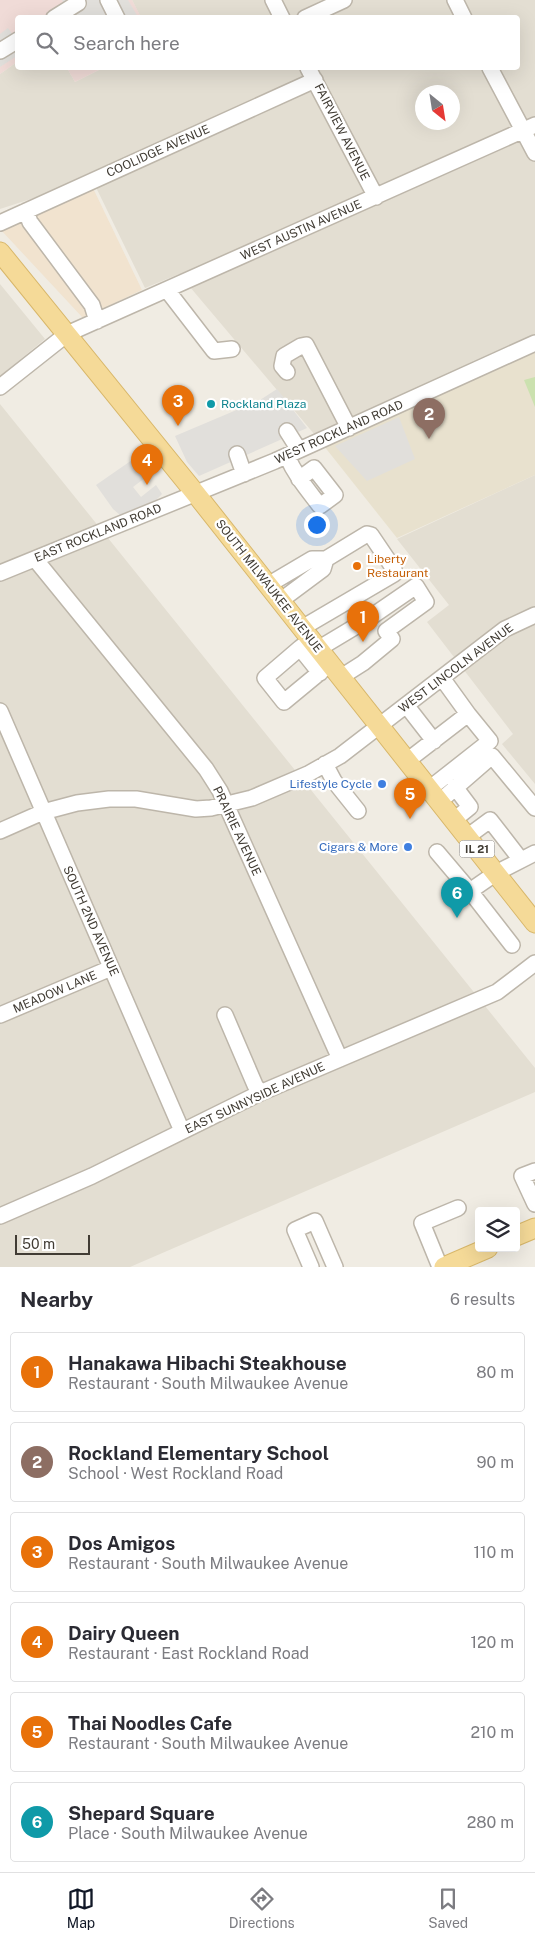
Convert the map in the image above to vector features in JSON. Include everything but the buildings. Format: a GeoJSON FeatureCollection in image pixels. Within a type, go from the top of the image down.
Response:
{"type":"FeatureCollection","features":[{"type":"Feature","properties":{"kind":"main road","name":"SOUTH MILWAUKEE AVENUE"},"geometry":{"type":"LineString","coordinates":[[0,252],[268,585],[330,671],[379,726],[535,923]]}},
{"type":"Feature","properties":{"kind":"main road"},"geometry":{"type":"LineString","coordinates":[[520,1234],[535,1228]]}},
{"type":"Feature","properties":{"kind":"main road"},"geometry":{"type":"LineString","coordinates":[[444,1267],[466,1263],[482,1252]]}},
{"type":"Feature","properties":{"kind":"street"},"geometry":{"type":"LineString","coordinates":[[59,15],[78,3],[77,0]]}},
{"type":"Feature","properties":{"kind":"street"},"geometry":{"type":"LineString","coordinates":[[108,0],[116,15]]}},
{"type":"Feature","properties":{"kind":"street"},"geometry":{"type":"LineString","coordinates":[[273,0],[280,15]]}},
{"type":"Feature","properties":{"kind":"street"},"geometry":{"type":"LineString","coordinates":[[312,15],[344,0]]}},
{"type":"Feature","properties":{"kind":"street"},"geometry":{"type":"LineString","coordinates":[[455,0],[462,15]]}},
{"type":"Feature","properties":{"kind":"street"},"geometry":{"type":"LineString","coordinates":[[0,51],[15,42]]}},
{"type":"Feature","properties":{"kind":"street"},"geometry":{"type":"LineString","coordinates":[[491,70],[529,127],[535,153]]}},
{"type":"Feature","properties":{"kind":"street","name":"FAIRVIEW AVENUE"},"geometry":{"type":"LineString","coordinates":[[312,74],[376,197]]}},
{"type":"Feature","properties":{"kind":"street","name":"COOLIDGE AVENUE"},"geometry":{"type":"LineString","coordinates":[[0,223],[312,74]]}},
{"type":"Feature","properties":{"kind":"street","name":"WEST AUSTIN AVENUE"},"geometry":{"type":"LineString","coordinates":[[0,387],[67,334],[529,127]]}},
{"type":"Feature","properties":{"kind":"street"},"geometry":{"type":"LineString","coordinates":[[26,211],[30,222],[92,305],[97,321]]}},
{"type":"Feature","properties":{"kind":"street"},"geometry":{"type":"LineString","coordinates":[[167,290],[214,351],[232,349]]}},
{"type":"Feature","properties":{"kind":"street","name":"WEST ROCKLAND ROAD"},"geometry":{"type":"LineString","coordinates":[[196,494],[293,453],[535,343]]}},
{"type":"Feature","properties":{"kind":"street"},"geometry":{"type":"LineString","coordinates":[[287,372],[282,366],[284,356],[300,346],[306,345],[349,428]]}},
{"type":"Feature","properties":{"kind":"street"},"geometry":{"type":"LineString","coordinates":[[287,430],[293,453],[294,472],[299,479],[312,468],[315,468],[336,495],[322,506]]}},
{"type":"Feature","properties":{"kind":"street"},"geometry":{"type":"LineString","coordinates":[[237,454],[244,474]]}},
{"type":"Feature","properties":{"kind":"street","name":"EAST ROCKLAND ROAD"},"geometry":{"type":"LineString","coordinates":[[0,573],[196,494]]}},
{"type":"Feature","properties":{"kind":"street"},"geometry":{"type":"LineString","coordinates":[[268,585],[312,559],[326,559],[369,533],[395,571],[394,574],[308,641],[266,677],[266,680],[284,702],[330,671],[363,663],[392,639],[386,631],[426,602],[416,586],[308,641]]}},
{"type":"Feature","properties":{"kind":"street","name":"PRAIRIE AVENUE"},"geometry":{"type":"LineString","coordinates":[[35,559],[206,769],[226,804],[340,1060]]}},
{"type":"Feature","properties":{"kind":"street"},"geometry":{"type":"LineString","coordinates":[[280,601],[323,569],[326,559]]}},
{"type":"Feature","properties":{"kind":"street","name":"WEST LINCOLN AVENUE"},"geometry":{"type":"LineString","coordinates":[[0,831],[43,812],[77,803],[109,799],[136,800],[196,809],[211,808],[252,798],[308,774],[340,756],[505,629],[535,615]]}},
{"type":"Feature","properties":{"kind":"street"},"geometry":{"type":"LineString","coordinates":[[434,795],[490,741],[442,678]]}},
{"type":"Feature","properties":{"kind":"street"},"geometry":{"type":"LineString","coordinates":[[406,706],[434,741]]}},
{"type":"Feature","properties":{"kind":"street","name":"SOUTH 2ND AVENUE"},"geometry":{"type":"LineString","coordinates":[[0,711],[182,1131]]}},
{"type":"Feature","properties":{"kind":"street"},"geometry":{"type":"LineString","coordinates":[[407,761],[468,714]]}},
{"type":"Feature","properties":{"kind":"street"},"geometry":{"type":"LineString","coordinates":[[434,795],[455,787],[493,757],[535,808]]}},
{"type":"Feature","properties":{"kind":"street"},"geometry":{"type":"LineString","coordinates":[[325,764],[334,781],[358,811]]}},
{"type":"Feature","properties":{"kind":"street"},"geometry":{"type":"LineString","coordinates":[[454,820],[470,807],[455,787]]}},
{"type":"Feature","properties":{"kind":"street"},"geometry":{"type":"LineString","coordinates":[[467,837],[490,820],[506,842],[528,857],[496,873],[470,892]]}},
{"type":"Feature","properties":{"kind":"street"},"geometry":{"type":"LineString","coordinates":[[437,852],[512,945]]}},
{"type":"Feature","properties":{"kind":"street","name":"EAST SUNNYSIDE AVENUE"},"geometry":{"type":"LineString","coordinates":[[0,1216],[92,1176],[260,1093],[497,992],[535,963]]}},
{"type":"Feature","properties":{"kind":"street","name":"MEADOW LANE"},"geometry":{"type":"LineString","coordinates":[[0,1015],[111,968]]}},
{"type":"Feature","properties":{"kind":"street"},"geometry":{"type":"LineString","coordinates":[[225,1015],[260,1093]]}},
{"type":"Feature","properties":{"kind":"street"},"geometry":{"type":"LineString","coordinates":[[535,1171],[522,1176],[535,1204]]}},
{"type":"Feature","properties":{"kind":"street"},"geometry":{"type":"LineString","coordinates":[[440,1267],[422,1223],[458,1208]]}},
{"type":"Feature","properties":{"kind":"street"},"geometry":{"type":"LineString","coordinates":[[311,1267],[295,1230],[315,1221],[335,1267]]}},
{"type":"Feature","properties":{"kind":"shaded area"},"geometry":{"type":"Polygon","coordinates":[[[0,0],[132,0],[140,15],[15,15],[15,63],[0,74],[0,0]]]}},
{"type":"Feature","properties":{"kind":"shaded area"},"geometry":{"type":"Polygon","coordinates":[[[62,0],[128,0],[137,15],[47,15],[64,4],[62,0]]]}},
{"type":"Feature","properties":{"kind":"shaded area"},"geometry":{"type":"Polygon","coordinates":[[[132,0],[535,0],[535,343],[320,441],[179,274],[145,288],[89,173],[40,196],[0,209],[0,74],[15,63],[15,70],[68,70],[75,82],[99,70],[520,70],[520,15],[140,15],[132,0]]]}},
{"type":"Feature","properties":{"kind":"shaded area"},"geometry":{"type":"Polygon","coordinates":[[[8,28],[13,35],[15,34],[15,57],[0,67],[0,34],[8,28]]]}},
{"type":"Feature","properties":{"kind":"shaded area"},"geometry":{"type":"Polygon","coordinates":[[[68,70],[99,70],[75,82],[68,70]]]}},
{"type":"Feature","properties":{"kind":"shaded area"},"geometry":{"type":"Polygon","coordinates":[[[92,186],[142,290],[83,318],[1,230],[92,186]]]}},
{"type":"Feature","properties":{"kind":"shaded area"},"geometry":{"type":"Polygon","coordinates":[[[0,284],[45,339],[0,376],[0,284]]]}},
{"type":"Feature","properties":{"kind":"shaded area"},"geometry":{"type":"Polygon","coordinates":[[[535,343],[535,475],[397,538],[320,441],[535,343]]]}},
{"type":"Feature","properties":{"kind":"shaded area"},"geometry":{"type":"Polygon","coordinates":[[[277,389],[307,428],[199,476],[187,462],[175,436],[260,400],[277,389]]]}},
{"type":"Feature","properties":{"kind":"shaded area"},"geometry":{"type":"Polygon","coordinates":[[[0,404],[535,1068],[535,1092],[130,1267],[0,1267],[0,404]]]}},
{"type":"Feature","properties":{"kind":"shaded area"},"geometry":{"type":"Polygon","coordinates":[[[399,417],[415,459],[367,481],[335,446],[399,417]]]}},
{"type":"Feature","properties":{"kind":"shaded area"},"geometry":{"type":"Polygon","coordinates":[[[145,451],[158,468],[133,487],[141,497],[156,485],[162,494],[156,500],[120,515],[113,509],[96,485],[145,451]]]}},
{"type":"Feature","properties":{"kind":"shaded area"},"geometry":{"type":"Polygon","coordinates":[[[535,475],[535,784],[502,744],[513,734],[427,622],[449,605],[397,539],[535,475]]]}},
{"type":"Feature","properties":{"kind":"green space"},"geometry":{"type":"Polygon","coordinates":[[[535,377],[535,407],[524,380],[535,377]]]}},
{"type":"Feature","properties":{"kind":"place","name":"Rockland Plaza"},"geometry":{"type":"Point","coordinates":[211,404]}},
{"type":"Feature","properties":{"kind":"place","name":"Dos Amigos"},"geometry":{"type":"Point","coordinates":[178,426]}},
{"type":"Feature","properties":{"kind":"place","name":"Rockland Elementary School"},"geometry":{"type":"Point","coordinates":[429,439]}},
{"type":"Feature","properties":{"kind":"place","name":"Dairy Queen"},"geometry":{"type":"Point","coordinates":[147,485]}},
{"type":"Feature","properties":{"kind":"place","name":"Liberty Restaurant"},"geometry":{"type":"Point","coordinates":[357,566]}},
{"type":"Feature","properties":{"kind":"place","name":"Hanakawa Hibachi Steakhouse"},"geometry":{"type":"Point","coordinates":[363,642]}},
{"type":"Feature","properties":{"kind":"place","name":"Lifestyle Cycle"},"geometry":{"type":"Point","coordinates":[382,784]}},
{"type":"Feature","properties":{"kind":"place","name":"Thai Noodles Cafe"},"geometry":{"type":"Point","coordinates":[410,819]}},
{"type":"Feature","properties":{"kind":"place","name":"Cigars & More"},"geometry":{"type":"Point","coordinates":[408,847]}},
{"type":"Feature","properties":{"kind":"place","name":"Shepard Square"},"geometry":{"type":"Point","coordinates":[457,918]}}]}
